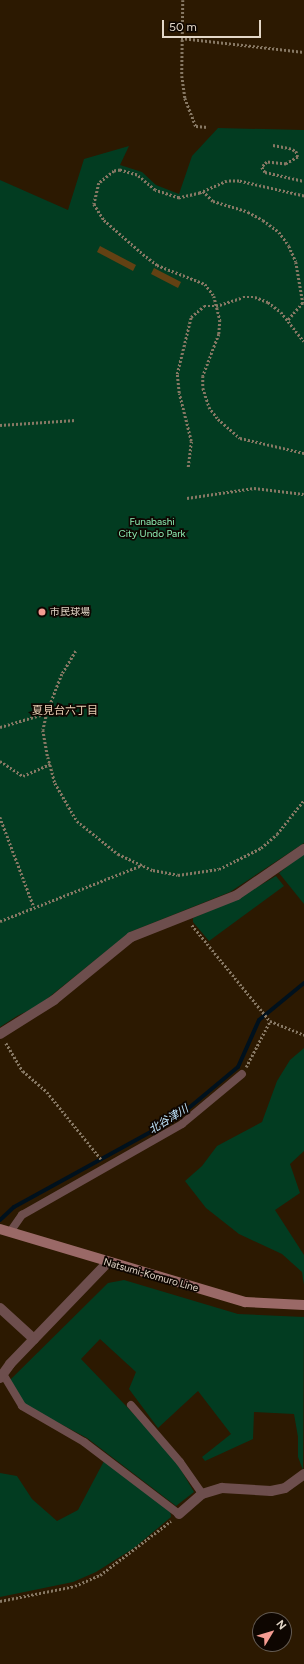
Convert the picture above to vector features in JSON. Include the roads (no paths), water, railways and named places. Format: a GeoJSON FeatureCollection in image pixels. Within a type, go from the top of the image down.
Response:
{"type":"FeatureCollection","features":[{"type":"Feature","properties":{"kind":"main road","name":"Natsumi-Komuro Line"},"geometry":{"type":"LineString","coordinates":[[0,1229],[245,1302],[304,1304]]}},
{"type":"Feature","properties":{"kind":"street"},"geometry":{"type":"LineString","coordinates":[[0,1034],[54,1000],[131,937],[237,895],[304,849]]}},
{"type":"Feature","properties":{"kind":"street"},"geometry":{"type":"LineString","coordinates":[[2,1376],[34,1339],[108,1262]]}},
{"type":"Feature","properties":{"kind":"street"},"geometry":{"type":"LineString","coordinates":[[0,1308],[26,1330],[34,1339]]}},
{"type":"Feature","properties":{"kind":"street"},"geometry":{"type":"LineString","coordinates":[[179,1514],[202,1494],[222,1488],[271,1492],[285,1488],[304,1474]]}},
{"type":"Feature","properties":{"kind":"lane"},"geometry":{"type":"LineString","coordinates":[[10,1232],[22,1215],[182,1124],[242,1074]]}},
{"type":"Feature","properties":{"kind":"lane"},"geometry":{"type":"LineString","coordinates":[[2,1376],[22,1406],[84,1442],[179,1514]]}},
{"type":"Feature","properties":{"kind":"lane"},"geometry":{"type":"LineString","coordinates":[[131,1405],[180,1462],[202,1494]]}},
{"type":"Feature","properties":{"kind":"waterway","name":"北谷津川"},"geometry":{"type":"LineString","coordinates":[[0,1220],[14,1207],[178,1117],[238,1067],[259,1020],[304,983]]}},
{"type":"Feature","properties":{"kind":"place","name":"市民球場"},"geometry":{"type":"Point","coordinates":[42,612]}},
{"type":"Feature","properties":{"kind":"district","name":"夏見台六丁目"},"geometry":{"type":"Point","coordinates":[65,711]}},
{"type":"Feature","properties":{"kind":"park label","name":"Funabashi City Undo Park"},"geometry":{"type":"Point","coordinates":[152,526]}}]}
